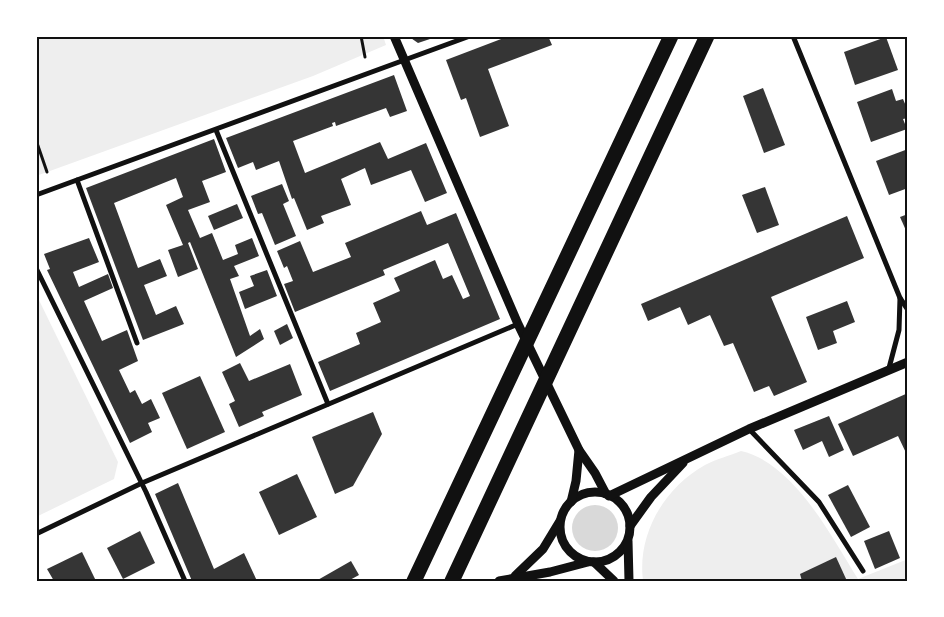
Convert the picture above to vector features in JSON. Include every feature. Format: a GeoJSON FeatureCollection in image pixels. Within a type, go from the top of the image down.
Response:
{"type":"FeatureCollection","features":[{"type":"Feature","properties":{"kind":"highway"},"geometry":{"type":"LineString","coordinates":[[414,581],[671,36]]}},
{"type":"Feature","properties":{"kind":"highway"},"geometry":{"type":"LineString","coordinates":[[452,581],[707,36]]}},
{"type":"Feature","properties":{"kind":"street"},"geometry":{"type":"LineString","coordinates":[[394,36],[508,302],[563,418],[579,450],[595,472],[608,495],[625,510],[630,526],[628,539],[629,581]]}},
{"type":"Feature","properties":{"kind":"street"},"geometry":{"type":"LineString","coordinates":[[36,195],[470,36]]}},
{"type":"Feature","properties":{"kind":"street"},"geometry":{"type":"LineString","coordinates":[[793,36],[900,298],[908,310]]}},
{"type":"Feature","properties":{"kind":"street"},"geometry":{"type":"LineString","coordinates":[[216,130],[328,404]]}},
{"type":"Feature","properties":{"kind":"street"},"geometry":{"type":"LineString","coordinates":[[77,180],[137,343]]}},
{"type":"Feature","properties":{"kind":"street"},"geometry":{"type":"LineString","coordinates":[[36,268],[142,483],[185,581]]}},
{"type":"Feature","properties":{"kind":"street"},"geometry":{"type":"LineString","coordinates":[[889,368],[900,330],[900,298]]}},
{"type":"Feature","properties":{"kind":"street"},"geometry":{"type":"LineString","coordinates":[[36,534],[142,483],[518,324]]}},
{"type":"Feature","properties":{"kind":"street"},"geometry":{"type":"LineString","coordinates":[[571,502],[591,493],[608,495],[749,430],[889,368],[908,362]]}},
{"type":"Feature","properties":{"kind":"street"},"geometry":{"type":"LineString","coordinates":[[749,430],[819,502],[863,571]]}},
{"type":"Feature","properties":{"kind":"street"},"geometry":{"type":"LineString","coordinates":[[515,577],[543,549],[571,502],[576,481],[579,450]]}},
{"type":"Feature","properties":{"kind":"street"},"geometry":{"type":"LineString","coordinates":[[630,526],[651,497],[687,459]]}},
{"type":"Feature","properties":{"kind":"street"},"geometry":{"type":"LineString","coordinates":[[561,520],[560,529],[566,547],[580,559],[591,562],[614,581]]}},
{"type":"Feature","properties":{"kind":"street"},"geometry":{"type":"LineString","coordinates":[[502,580],[611,559],[624,547],[628,539]]}},
{"type":"Feature","properties":{"kind":"path"},"geometry":{"type":"LineString","coordinates":[[361,36],[365,57]]}},
{"type":"Feature","properties":{"kind":"path"},"geometry":{"type":"LineString","coordinates":[[37,143],[47,172]]}},
{"type":"Feature","properties":{"kind":"shaded area"},"geometry":{"type":"Polygon","coordinates":[[[36,36],[383,36],[386,45],[313,76],[36,176],[36,36]]]}},
{"type":"Feature","properties":{"kind":"shaded area"},"geometry":{"type":"Polygon","coordinates":[[[36,294],[118,462],[114,479],[36,517],[36,294]]]}},
{"type":"Feature","properties":{"kind":"shaded area"},"geometry":{"type":"Polygon","coordinates":[[[741,451],[760,458],[778,470],[794,485],[823,523],[858,579],[908,559],[908,581],[643,581],[642,563],[644,546],[656,514],[666,499],[677,486],[705,465],[741,451]]]}},
{"type":"Feature","properties":{"kind":"shaded area"},"geometry":{"type":"Polygon","coordinates":[[[590,505],[600,505],[614,515],[618,528],[614,541],[608,547],[600,551],[590,551],[576,541],[572,533],[572,523],[582,509],[590,505]]]}},
{"type":"Feature","properties":{"kind":"building"},"geometry":{"type":"Polygon","coordinates":[[[408,36],[436,36],[436,37],[418,43],[408,36]]]}},
{"type":"Feature","properties":{"kind":"building"},"geometry":{"type":"Polygon","coordinates":[[[509,36],[548,36],[552,45],[488,69],[509,126],[480,137],[466,98],[461,100],[446,60],[509,36]]]}},
{"type":"Feature","properties":{"kind":"building"},"geometry":{"type":"Polygon","coordinates":[[[886,37],[898,70],[855,85],[844,52],[886,37]]]}},
{"type":"Feature","properties":{"kind":"building"},"geometry":{"type":"Polygon","coordinates":[[[394,75],[407,111],[390,117],[386,108],[336,126],[335,122],[332,123],[333,126],[293,141],[305,173],[380,142],[388,159],[426,143],[447,193],[425,202],[411,170],[371,185],[365,168],[341,179],[351,205],[321,216],[324,223],[307,230],[294,198],[292,199],[279,161],[256,170],[253,162],[238,168],[226,138],[394,75]]]}},
{"type":"Feature","properties":{"kind":"building"},"geometry":{"type":"Polygon","coordinates":[[[763,88],[785,145],[764,153],[743,96],[763,88]]]}},
{"type":"Feature","properties":{"kind":"building"},"geometry":{"type":"Polygon","coordinates":[[[892,89],[896,101],[903,99],[908,111],[908,118],[903,119],[907,129],[871,142],[857,102],[892,89]]]}},
{"type":"Feature","properties":{"kind":"building"},"geometry":{"type":"Polygon","coordinates":[[[214,139],[226,172],[202,181],[210,202],[188,210],[200,238],[212,233],[223,260],[238,254],[235,245],[252,238],[259,256],[234,266],[239,276],[230,279],[250,336],[260,329],[264,339],[236,357],[190,242],[188,243],[198,269],[178,277],[168,250],[183,245],[166,205],[183,197],[176,178],[114,203],[138,268],[160,259],[167,276],[144,285],[156,315],[176,306],[184,324],[143,340],[86,188],[214,139]]]}},
{"type":"Feature","properties":{"kind":"building"},"geometry":{"type":"Polygon","coordinates":[[[908,149],[908,188],[889,195],[876,161],[908,149]]]}},
{"type":"Feature","properties":{"kind":"building"},"geometry":{"type":"Polygon","coordinates":[[[282,184],[289,201],[283,204],[296,236],[275,245],[262,213],[258,214],[251,196],[282,184]]]}},
{"type":"Feature","properties":{"kind":"building"},"geometry":{"type":"Polygon","coordinates":[[[765,187],[779,225],[757,233],[742,195],[765,187]]]}},
{"type":"Feature","properties":{"kind":"building"},"geometry":{"type":"Polygon","coordinates":[[[237,204],[243,218],[214,230],[208,216],[237,204]]]}},
{"type":"Feature","properties":{"kind":"building"},"geometry":{"type":"Polygon","coordinates":[[[421,211],[427,225],[456,213],[500,319],[330,391],[318,362],[360,344],[356,333],[381,322],[373,303],[400,291],[394,278],[435,260],[443,279],[452,275],[463,299],[470,296],[448,243],[383,270],[385,275],[295,312],[284,284],[293,281],[287,266],[284,268],[277,251],[300,241],[313,272],[351,257],[345,243],[421,211]]]}},
{"type":"Feature","properties":{"kind":"building"},"geometry":{"type":"Polygon","coordinates":[[[908,214],[908,235],[900,217],[908,214]]]}},
{"type":"Feature","properties":{"kind":"building"},"geometry":{"type":"Polygon","coordinates":[[[847,216],[864,258],[771,297],[807,382],[774,396],[769,386],[754,392],[733,343],[724,346],[710,315],[688,325],[680,307],[648,321],[641,304],[847,216]]]}},
{"type":"Feature","properties":{"kind":"building"},"geometry":{"type":"Polygon","coordinates":[[[89,238],[99,262],[73,272],[79,287],[108,274],[113,288],[84,301],[102,341],[127,330],[138,361],[119,370],[130,393],[135,390],[142,404],[151,399],[160,418],[148,423],[152,432],[130,443],[47,270],[50,269],[44,254],[89,238]]]}},
{"type":"Feature","properties":{"kind":"building"},"geometry":{"type":"Polygon","coordinates":[[[267,270],[277,296],[245,309],[239,292],[254,286],[250,276],[267,270]]]}},
{"type":"Feature","properties":{"kind":"building"},"geometry":{"type":"Polygon","coordinates":[[[847,301],[855,322],[833,331],[837,343],[818,350],[806,317],[847,301]]]}},
{"type":"Feature","properties":{"kind":"building"},"geometry":{"type":"Polygon","coordinates":[[[287,324],[293,338],[280,345],[274,331],[287,324]]]}},
{"type":"Feature","properties":{"kind":"building"},"geometry":{"type":"Polygon","coordinates":[[[240,363],[249,381],[290,364],[302,395],[262,412],[264,416],[239,427],[229,404],[235,401],[222,372],[240,363]]]}},
{"type":"Feature","properties":{"kind":"building"},"geometry":{"type":"Polygon","coordinates":[[[200,376],[225,432],[187,449],[162,393],[200,376]]]}},
{"type":"Feature","properties":{"kind":"building"},"geometry":{"type":"Polygon","coordinates":[[[908,393],[908,457],[898,436],[853,456],[838,424],[908,393]]]}},
{"type":"Feature","properties":{"kind":"building"},"geometry":{"type":"Polygon","coordinates":[[[373,412],[382,434],[353,486],[335,494],[312,437],[373,412]]]}},
{"type":"Feature","properties":{"kind":"building"},"geometry":{"type":"Polygon","coordinates":[[[829,416],[844,450],[829,457],[822,441],[803,450],[794,430],[829,416]]]}},
{"type":"Feature","properties":{"kind":"building"},"geometry":{"type":"Polygon","coordinates":[[[297,474],[317,517],[279,535],[259,492],[297,474]]]}},
{"type":"Feature","properties":{"kind":"building"},"geometry":{"type":"Polygon","coordinates":[[[178,483],[214,569],[244,553],[257,581],[192,581],[155,494],[178,483]]]}},
{"type":"Feature","properties":{"kind":"building"},"geometry":{"type":"Polygon","coordinates":[[[848,485],[870,527],[851,537],[828,495],[848,485]]]}},
{"type":"Feature","properties":{"kind":"building"},"geometry":{"type":"Polygon","coordinates":[[[140,531],[155,563],[123,579],[107,548],[140,531]]]}},
{"type":"Feature","properties":{"kind":"building"},"geometry":{"type":"Polygon","coordinates":[[[889,531],[900,558],[875,569],[864,541],[889,531]]]}},
{"type":"Feature","properties":{"kind":"building"},"geometry":{"type":"Polygon","coordinates":[[[82,552],[96,581],[54,581],[47,569],[82,552]]]}},
{"type":"Feature","properties":{"kind":"building"},"geometry":{"type":"Polygon","coordinates":[[[836,557],[847,581],[802,581],[800,574],[836,557]]]}},
{"type":"Feature","properties":{"kind":"building"},"geometry":{"type":"Polygon","coordinates":[[[351,561],[359,575],[348,581],[316,581],[351,561]]]}}]}
